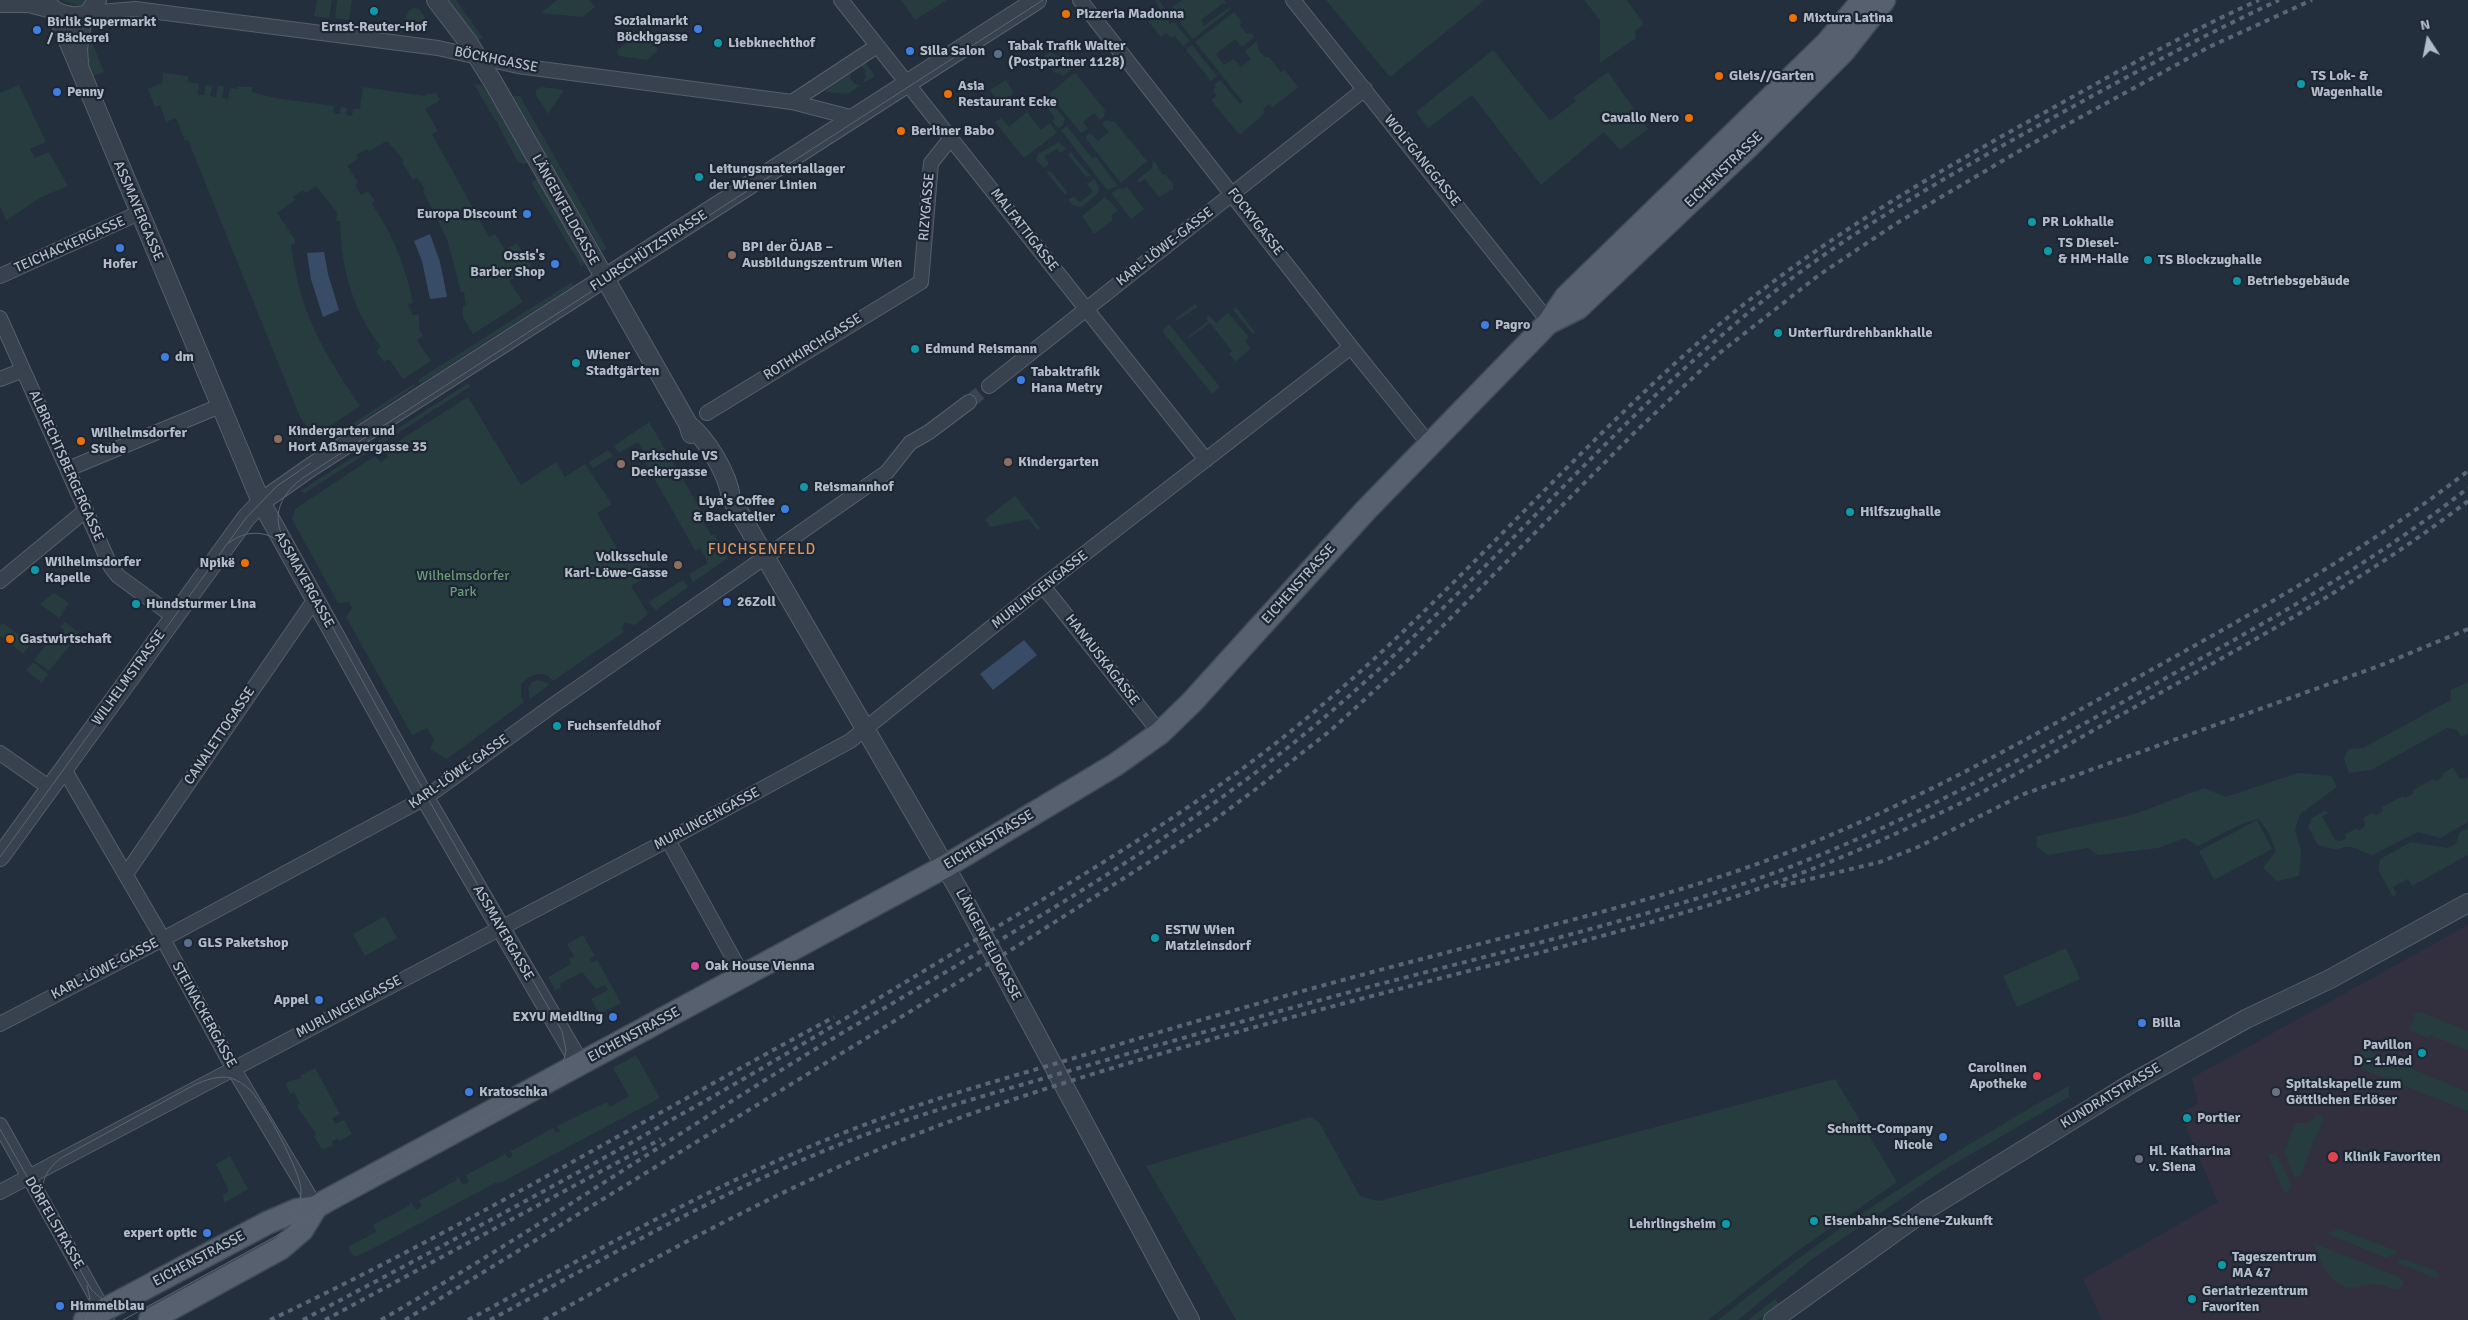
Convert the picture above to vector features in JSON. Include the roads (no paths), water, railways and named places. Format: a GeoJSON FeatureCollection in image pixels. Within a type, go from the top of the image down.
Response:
{"type":"FeatureCollection","features":[{"type":"Feature","properties":{"kind":"main road","name":"EICHENSTRASSE"},"geometry":{"type":"LineString","coordinates":[[99,1317],[267,1223],[297,1210],[316,1207],[946,866],[1115,765],[1160,733],[1192,702],[1365,511],[1549,322],[1566,297],[1820,50],[1863,0]]}},
{"type":"Feature","properties":{"kind":"main road","name":"EICHENSTRASSE"},"geometry":{"type":"LineString","coordinates":[[1549,322],[1578,308],[1750,146],[1843,52],[1884,0]]}},
{"type":"Feature","properties":{"kind":"main road"},"geometry":{"type":"LineString","coordinates":[[150,1320],[281,1248],[302,1230],[316,1207]]}},
{"type":"Feature","properties":{"kind":"street","name":"BÖCKHGASSE"},"geometry":{"type":"LineString","coordinates":[[115,0],[135,9]]}},
{"type":"Feature","properties":{"kind":"street","name":"LÄNGENFELDGASSE"},"geometry":{"type":"LineString","coordinates":[[436,0],[478,57],[688,424],[702,435],[729,487],[731,498],[946,866],[1190,1320]]}},
{"type":"Feature","properties":{"kind":"street","name":"MALFATTIGASSE"},"geometry":{"type":"LineString","coordinates":[[841,0],[1206,460]]}},
{"type":"Feature","properties":{"kind":"street","name":"FLURSCHÜTZSTRASSE"},"geometry":{"type":"LineString","coordinates":[[261,502],[311,467],[1037,0]]}},
{"type":"Feature","properties":{"kind":"street","name":"FOCKYGASSE"},"geometry":{"type":"LineString","coordinates":[[1080,0],[1233,194],[1350,347],[1429,444]]}},
{"type":"Feature","properties":{"kind":"street","name":"WOLFGANGGASSE"},"geometry":{"type":"LineString","coordinates":[[1293,0],[1549,322]]}},
{"type":"Feature","properties":{"kind":"street"},"geometry":{"type":"LineString","coordinates":[[12,2],[89,10]]}},
{"type":"Feature","properties":{"kind":"street","name":"ASSMAYERGASSE"},"geometry":{"type":"LineString","coordinates":[[51,7],[261,502],[425,798],[499,928],[580,1064]]}},
{"type":"Feature","properties":{"kind":"street","name":"BÖCKHGASSE"},"geometry":{"type":"LineString","coordinates":[[89,10],[135,9],[438,48],[518,66],[792,102],[854,118]]}},
{"type":"Feature","properties":{"kind":"street","name":"ASSMAYERGASSE"},"geometry":{"type":"LineString","coordinates":[[79,72],[78,49],[89,10]]}},
{"type":"Feature","properties":{"kind":"street"},"geometry":{"type":"LineString","coordinates":[[792,102],[877,46]]}},
{"type":"Feature","properties":{"kind":"street","name":"KARL-LÖWE-GASSE"},"geometry":{"type":"LineString","coordinates":[[989,386],[1364,89]]}},
{"type":"Feature","properties":{"kind":"street","name":"RIZYGASSE"},"geometry":{"type":"LineString","coordinates":[[921,282],[931,163],[951,138]]}},
{"type":"Feature","properties":{"kind":"street","name":"TEICHACKERGASSE"},"geometry":{"type":"LineString","coordinates":[[0,276],[139,213]]}},
{"type":"Feature","properties":{"kind":"street","name":"ROTHKIRCHGASSE"},"geometry":{"type":"LineString","coordinates":[[707,413],[921,282]]}},
{"type":"Feature","properties":{"kind":"street","name":"ALBRECHTSBERGERGASSE"},"geometry":{"type":"LineString","coordinates":[[0,318],[115,572],[173,616]]}},
{"type":"Feature","properties":{"kind":"street","name":"MURLINGENGASSE"},"geometry":{"type":"LineString","coordinates":[[0,1192],[668,840],[850,741],[1043,586],[1350,347]]}},
{"type":"Feature","properties":{"kind":"street"},"geometry":{"type":"LineString","coordinates":[[0,378],[22,370]]}},
{"type":"Feature","properties":{"kind":"street","name":"KARL-LÖWE-GASSE"},"geometry":{"type":"LineString","coordinates":[[0,1024],[425,798],[552,706],[864,489],[887,472],[910,443],[929,432],[969,402]]}},
{"type":"Feature","properties":{"kind":"street"},"geometry":{"type":"LineString","coordinates":[[68,470],[220,406]]}},
{"type":"Feature","properties":{"kind":"street","name":"WILHELMSTRASSE"},"geometry":{"type":"LineString","coordinates":[[0,857],[173,616],[246,518],[261,502]]}},
{"type":"Feature","properties":{"kind":"street"},"geometry":{"type":"LineString","coordinates":[[0,580],[86,510]]}},
{"type":"Feature","properties":{"kind":"street","name":"HANAUSKAGASSE"},"geometry":{"type":"LineString","coordinates":[[1043,586],[1160,733]]}},
{"type":"Feature","properties":{"kind":"street","name":"CANALETTOGASSE"},"geometry":{"type":"LineString","coordinates":[[126,874],[314,599]]}},
{"type":"Feature","properties":{"kind":"street"},"geometry":{"type":"LineString","coordinates":[[0,753],[50,788]]}},
{"type":"Feature","properties":{"kind":"street","name":"STEINACKERGASSE"},"geometry":{"type":"LineString","coordinates":[[64,769],[163,939],[233,1068],[316,1207]]}},
{"type":"Feature","properties":{"kind":"street"},"geometry":{"type":"LineString","coordinates":[[668,840],[743,976]]}},
{"type":"Feature","properties":{"kind":"street","name":"KUNDRATSTRASSE"},"geometry":{"type":"LineString","coordinates":[[1784,1317],[1926,1210],[2132,1083],[2246,1019],[2330,979],[2468,903]]}},
{"type":"Feature","properties":{"kind":"street","name":"DÖRFELSTRASSE"},"geometry":{"type":"LineString","coordinates":[[0,1125],[28,1176],[99,1317]]}},
{"type":"Feature","properties":{"kind":"water"},"geometry":{"type":"Polygon","coordinates":[[[430,234],[440,262],[447,297],[430,299],[422,261],[414,241],[430,234]]]}},
{"type":"Feature","properties":{"kind":"water"},"geometry":{"type":"Polygon","coordinates":[[[324,252],[328,274],[339,310],[323,317],[311,279],[307,253],[324,252]]]}},
{"type":"Feature","properties":{"kind":"water"},"geometry":{"type":"Polygon","coordinates":[[[1024,640],[1037,655],[993,690],[980,674],[1024,640]]]}},
{"type":"Feature","properties":{"kind":"tunnel"},"geometry":{"type":"LineString","coordinates":[[969,402],[989,386]]}},
{"type":"Feature","properties":{"kind":"tram line"},"geometry":{"type":"LineString","coordinates":[[123,1320],[289,1229],[365,1182],[536,1091],[552,1080],[562,1068],[566,1050],[562,1031],[427,797],[283,538],[278,520],[281,504],[285,497],[296,483],[304,477],[1043,0]]}},
{"type":"Feature","properties":{"kind":"tram line"},"geometry":{"type":"LineString","coordinates":[[0,857],[246,518],[277,486],[311,463]]}},
{"type":"Feature","properties":{"kind":"tram line"},"geometry":{"type":"LineString","coordinates":[[229,543],[243,535],[257,533],[272,537],[285,546]]}},
{"type":"Feature","properties":{"kind":"tram line"},"geometry":{"type":"LineString","coordinates":[[48,1216],[43,1199],[43,1184],[49,1171],[61,1158],[194,1085],[212,1078],[226,1077],[234,1079],[251,1091],[265,1110],[295,1168],[301,1190],[300,1201],[292,1220],[285,1228]]}},
{"type":"Feature","properties":{"kind":"tram line"},"geometry":{"type":"LineString","coordinates":[[0,1129],[91,1289],[102,1299],[115,1304],[129,1306],[144,1304]]}},
{"type":"Feature","properties":{"kind":"tram line"},"geometry":{"type":"LineString","coordinates":[[86,1320],[90,1299],[87,1285]]}},
{"type":"Feature","properties":{"kind":"railway"},"geometry":{"type":"LineString","coordinates":[[303,1320],[539,1193],[747,1077],[1070,883],[1190,806],[1229,779],[1325,703],[1434,602],[1645,391],[1741,306],[1828,243],[1918,185],[2157,50],[2259,0]]}},
{"type":"Feature","properties":{"kind":"railway"},"geometry":{"type":"LineString","coordinates":[[381,1320],[492,1253],[822,1045],[1000,940],[1175,830],[1231,791],[1286,749],[1336,707],[1478,574],[1661,390],[1700,354],[1802,270],[1880,218],[1996,150],[2165,57],[2279,0]]}},
{"type":"Feature","properties":{"kind":"railway"},"geometry":{"type":"LineString","coordinates":[[405,1320],[1014,948],[1209,824],[1330,731],[1419,650],[1633,434],[1717,355],[1819,275],[1897,223],[2026,147],[2209,47],[2312,0]]}},
{"type":"Feature","properties":{"kind":"railway"},"geometry":{"type":"LineString","coordinates":[[468,1320],[717,1189],[820,1143],[921,1104],[1256,1004],[1664,894],[1737,871],[1840,831],[1988,759],[2219,632],[2347,556],[2428,501],[2468,471]]}},
{"type":"Feature","properties":{"kind":"railway"},"geometry":{"type":"LineString","coordinates":[[490,1320],[717,1199],[811,1156],[859,1137],[928,1113],[1170,1042],[1705,896],[1763,877],[1820,855],[1931,805],[2039,748],[2229,643],[2351,570],[2430,517],[2468,488]]}},
{"type":"Feature","properties":{"kind":"railway"},"geometry":{"type":"LineString","coordinates":[[544,1320],[704,1232],[758,1205],[868,1154],[982,1110],[1190,1045],[1676,915],[1781,881],[1859,850],[1981,793],[2263,635],[2388,558],[2468,501]]}},
{"type":"Feature","properties":{"kind":"railway"},"geometry":{"type":"LineString","coordinates":[[1781,886],[1880,862],[1918,847],[2024,794],[2379,666],[2468,629]]}},
{"type":"Feature","properties":{"kind":"railway"},"geometry":{"type":"LineString","coordinates":[[270,1320],[484,1211],[834,1017]]}},
{"type":"Feature","properties":{"kind":"railway"},"geometry":{"type":"LineString","coordinates":[[325,1320],[661,1139]]}},
{"type":"Feature","properties":{"kind":"place","name":"Ernst-Reuter-Hof"},"geometry":{"type":"Point","coordinates":[374,11]}},
{"type":"Feature","properties":{"kind":"place","name":"Pizzeria Madonna"},"geometry":{"type":"Point","coordinates":[1066,14]}},
{"type":"Feature","properties":{"kind":"place","name":"Mixtura Latina"},"geometry":{"type":"Point","coordinates":[1793,18]}},
{"type":"Feature","properties":{"kind":"place","name":"Sozialmarkt Böckhgasse"},"geometry":{"type":"Point","coordinates":[698,29]}},
{"type":"Feature","properties":{"kind":"place","name":"Birlik Supermarkt / Bäckerei"},"geometry":{"type":"Point","coordinates":[37,30]}},
{"type":"Feature","properties":{"kind":"place","name":"Liebknechthof"},"geometry":{"type":"Point","coordinates":[718,43]}},
{"type":"Feature","properties":{"kind":"place","name":"Silla Salon"},"geometry":{"type":"Point","coordinates":[910,51]}},
{"type":"Feature","properties":{"kind":"place","name":"Tabak Trafik Walter (Postpartner 1128)"},"geometry":{"type":"Point","coordinates":[998,54]}},
{"type":"Feature","properties":{"kind":"place","name":"Gleis//Garten"},"geometry":{"type":"Point","coordinates":[1719,76]}},
{"type":"Feature","properties":{"kind":"place","name":"TS Lok- & Wagenhalle"},"geometry":{"type":"Point","coordinates":[2301,84]}},
{"type":"Feature","properties":{"kind":"place","name":"Penny"},"geometry":{"type":"Point","coordinates":[57,92]}},
{"type":"Feature","properties":{"kind":"place","name":"Asia Restaurant Ecke"},"geometry":{"type":"Point","coordinates":[948,94]}},
{"type":"Feature","properties":{"kind":"place","name":"Cavallo Nero"},"geometry":{"type":"Point","coordinates":[1689,118]}},
{"type":"Feature","properties":{"kind":"place","name":"Berliner Babo"},"geometry":{"type":"Point","coordinates":[901,131]}},
{"type":"Feature","properties":{"kind":"place","name":"Leitungsmateriallager der Wiener Linien"},"geometry":{"type":"Point","coordinates":[699,177]}},
{"type":"Feature","properties":{"kind":"place","name":"Europa Discount"},"geometry":{"type":"Point","coordinates":[527,214]}},
{"type":"Feature","properties":{"kind":"place","name":"PR Lokhalle"},"geometry":{"type":"Point","coordinates":[2032,222]}},
{"type":"Feature","properties":{"kind":"place","name":"Hofer"},"geometry":{"type":"Point","coordinates":[120,248]}},
{"type":"Feature","properties":{"kind":"place","name":"TS Diesel- & HM-Halle"},"geometry":{"type":"Point","coordinates":[2048,251]}},
{"type":"Feature","properties":{"kind":"place","name":"BPI der ÖJAB – Ausbildungszentrum Wien"},"geometry":{"type":"Point","coordinates":[732,255]}},
{"type":"Feature","properties":{"kind":"place","name":"TS Blockzughalle"},"geometry":{"type":"Point","coordinates":[2148,260]}},
{"type":"Feature","properties":{"kind":"place","name":"Ossis's Barber Shop"},"geometry":{"type":"Point","coordinates":[555,264]}},
{"type":"Feature","properties":{"kind":"place","name":"Betriebsgebäude"},"geometry":{"type":"Point","coordinates":[2237,281]}},
{"type":"Feature","properties":{"kind":"place","name":"Pagro"},"geometry":{"type":"Point","coordinates":[1485,325]}},
{"type":"Feature","properties":{"kind":"place","name":"Unterflurdrehbankhalle"},"geometry":{"type":"Point","coordinates":[1778,333]}},
{"type":"Feature","properties":{"kind":"place","name":"Edmund Reismann"},"geometry":{"type":"Point","coordinates":[915,349]}},
{"type":"Feature","properties":{"kind":"place","name":"dm"},"geometry":{"type":"Point","coordinates":[165,357]}},
{"type":"Feature","properties":{"kind":"place","name":"Wiener Stadtgärten"},"geometry":{"type":"Point","coordinates":[576,363]}},
{"type":"Feature","properties":{"kind":"place","name":"Tabaktrafik Hana Metry"},"geometry":{"type":"Point","coordinates":[1021,380]}},
{"type":"Feature","properties":{"kind":"place","name":"Kindergarten und Hort Aßmayergasse 35"},"geometry":{"type":"Point","coordinates":[278,439]}},
{"type":"Feature","properties":{"kind":"place","name":"Wilhelmsdorfer Stube"},"geometry":{"type":"Point","coordinates":[81,441]}},
{"type":"Feature","properties":{"kind":"place","name":"Kindergarten"},"geometry":{"type":"Point","coordinates":[1008,462]}},
{"type":"Feature","properties":{"kind":"place","name":"Parkschule VS Deckergasse"},"geometry":{"type":"Point","coordinates":[621,464]}},
{"type":"Feature","properties":{"kind":"place","name":"Reismannhof"},"geometry":{"type":"Point","coordinates":[804,487]}},
{"type":"Feature","properties":{"kind":"place","name":"Liya's Coffee & Backatelier"},"geometry":{"type":"Point","coordinates":[785,509]}},
{"type":"Feature","properties":{"kind":"place","name":"Hilfszughalle"},"geometry":{"type":"Point","coordinates":[1850,512]}},
{"type":"Feature","properties":{"kind":"place","name":"Npikë"},"geometry":{"type":"Point","coordinates":[245,563]}},
{"type":"Feature","properties":{"kind":"place","name":"Volksschule Karl-Löwe-Gasse"},"geometry":{"type":"Point","coordinates":[678,565]}},
{"type":"Feature","properties":{"kind":"place","name":"Wilhelmsdorfer Kapelle"},"geometry":{"type":"Point","coordinates":[35,570]}},
{"type":"Feature","properties":{"kind":"place","name":"26Zoll"},"geometry":{"type":"Point","coordinates":[727,602]}},
{"type":"Feature","properties":{"kind":"place","name":"Hundsturmer Lina"},"geometry":{"type":"Point","coordinates":[136,604]}},
{"type":"Feature","properties":{"kind":"place","name":"Gastwirtschaft"},"geometry":{"type":"Point","coordinates":[10,639]}},
{"type":"Feature","properties":{"kind":"place","name":"Fuchsenfeldhof"},"geometry":{"type":"Point","coordinates":[557,726]}},
{"type":"Feature","properties":{"kind":"place","name":"ESTW Wien Matzleinsdorf"},"geometry":{"type":"Point","coordinates":[1155,938]}},
{"type":"Feature","properties":{"kind":"place","name":"GLS Paketshop"},"geometry":{"type":"Point","coordinates":[188,943]}},
{"type":"Feature","properties":{"kind":"place","name":"Oak House Vienna"},"geometry":{"type":"Point","coordinates":[695,966]}},
{"type":"Feature","properties":{"kind":"place","name":"Appel"},"geometry":{"type":"Point","coordinates":[319,1000]}},
{"type":"Feature","properties":{"kind":"place","name":"EXYU Meidling"},"geometry":{"type":"Point","coordinates":[613,1017]}},
{"type":"Feature","properties":{"kind":"place","name":"Billa"},"geometry":{"type":"Point","coordinates":[2142,1023]}},
{"type":"Feature","properties":{"kind":"place","name":"Pavillon D - 1.Med"},"geometry":{"type":"Point","coordinates":[2422,1053]}},
{"type":"Feature","properties":{"kind":"place","name":"Carolinen Apotheke"},"geometry":{"type":"Point","coordinates":[2037,1076]}},
{"type":"Feature","properties":{"kind":"place","name":"Kratoschka"},"geometry":{"type":"Point","coordinates":[469,1092]}},
{"type":"Feature","properties":{"kind":"place","name":"Spitalskapelle zum Göttlichen Erlöser"},"geometry":{"type":"Point","coordinates":[2276,1092]}},
{"type":"Feature","properties":{"kind":"place","name":"Portier"},"geometry":{"type":"Point","coordinates":[2187,1118]}},
{"type":"Feature","properties":{"kind":"place","name":"Schnitt-Company Nicole"},"geometry":{"type":"Point","coordinates":[1943,1137]}},
{"type":"Feature","properties":{"kind":"place","name":"Klinik Favoriten"},"geometry":{"type":"Point","coordinates":[2333,1157]}},
{"type":"Feature","properties":{"kind":"place","name":"Hl. Katharina v. Siena"},"geometry":{"type":"Point","coordinates":[2139,1159]}},
{"type":"Feature","properties":{"kind":"place","name":"Eisenbahn-Schiene-Zukunft"},"geometry":{"type":"Point","coordinates":[1814,1221]}},
{"type":"Feature","properties":{"kind":"place","name":"Lehrlingsheim"},"geometry":{"type":"Point","coordinates":[1726,1224]}},
{"type":"Feature","properties":{"kind":"place","name":"expert optic"},"geometry":{"type":"Point","coordinates":[207,1233]}},
{"type":"Feature","properties":{"kind":"place","name":"Tageszentrum MA 47"},"geometry":{"type":"Point","coordinates":[2222,1265]}},
{"type":"Feature","properties":{"kind":"place","name":"Geriatriezentrum Favoriten"},"geometry":{"type":"Point","coordinates":[2192,1299]}},
{"type":"Feature","properties":{"kind":"place","name":"Himmelblau"},"geometry":{"type":"Point","coordinates":[60,1306]}},
{"type":"Feature","properties":{"kind":"district","name":"FUCHSENFELD"},"geometry":{"type":"Point","coordinates":[762,550]}},
{"type":"Feature","properties":{"kind":"park label","name":"Wilhelmsdorfer Park"},"geometry":{"type":"Point","coordinates":[463,584]}}]}
